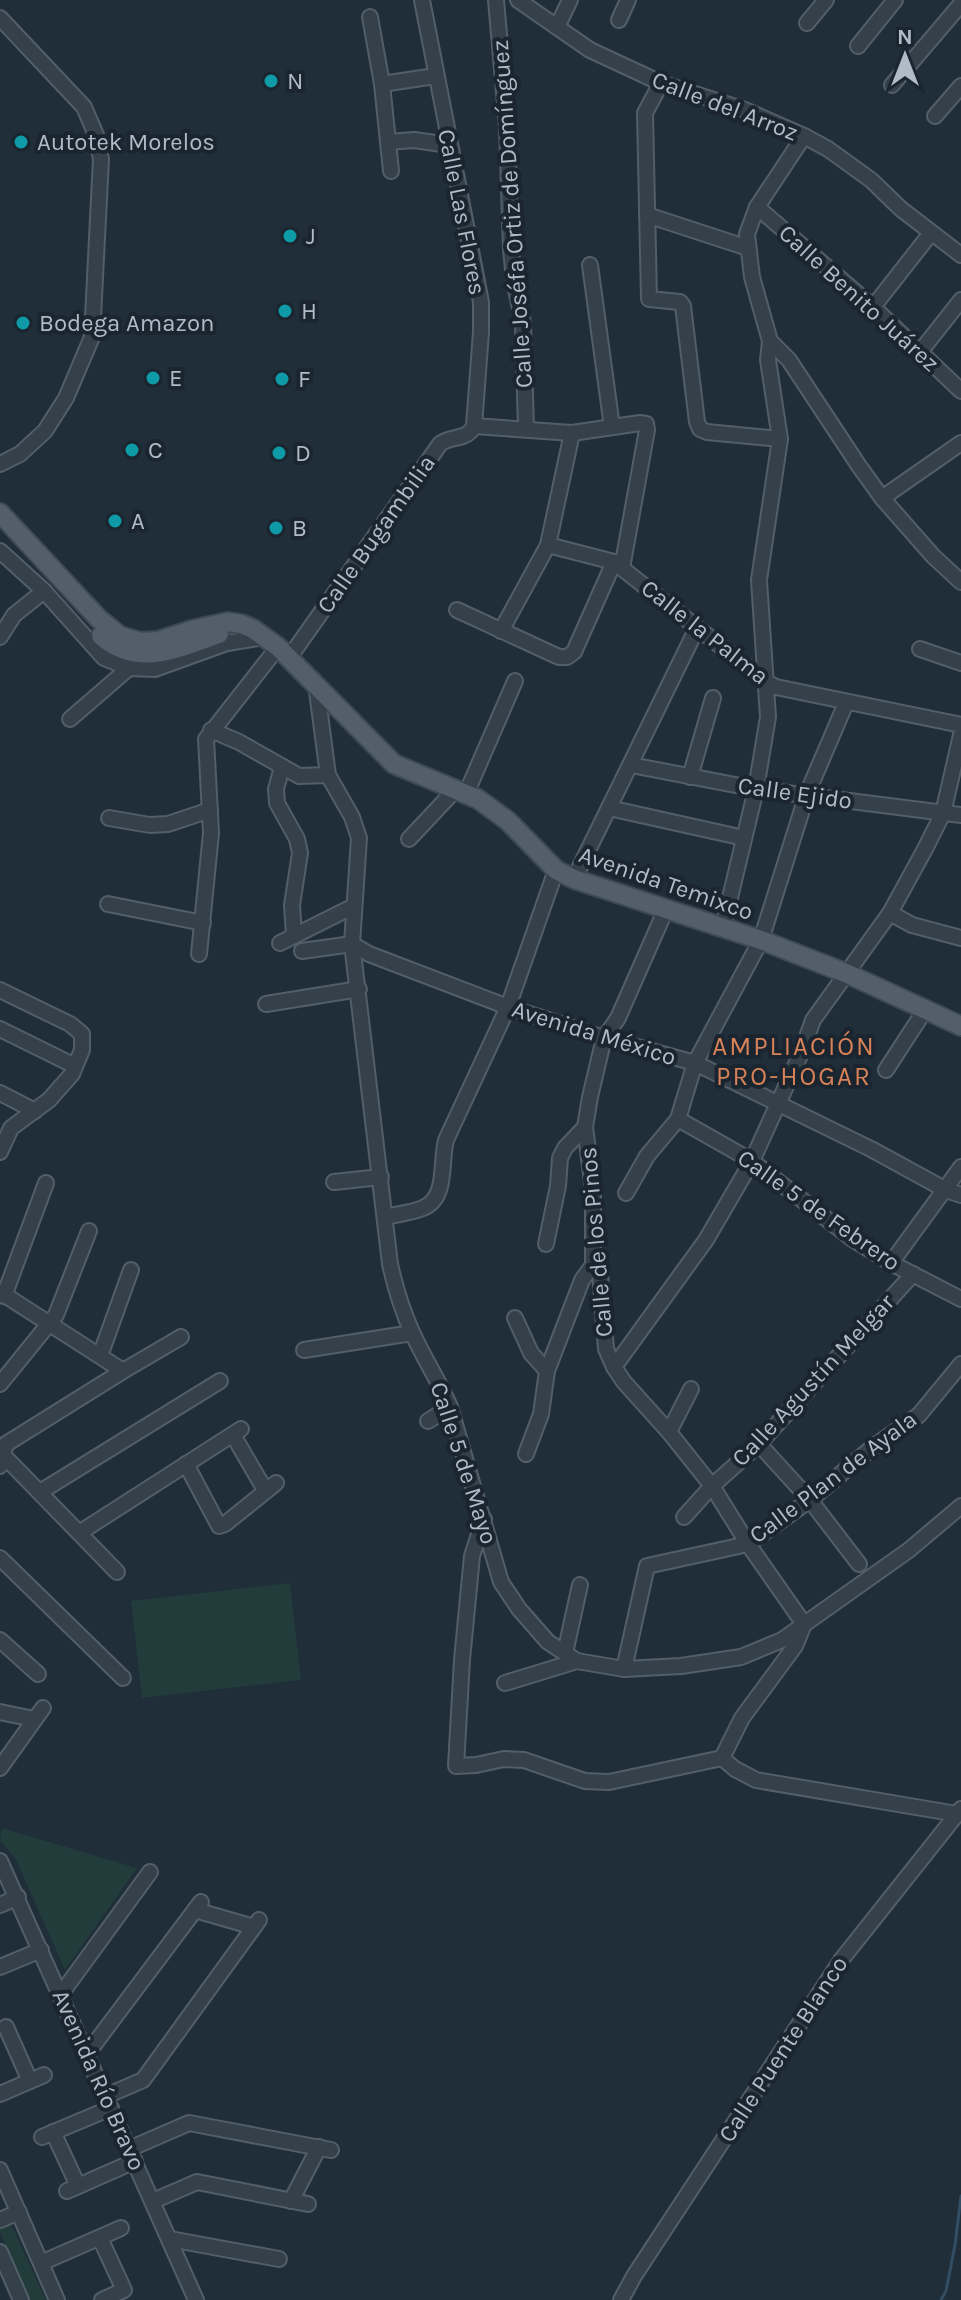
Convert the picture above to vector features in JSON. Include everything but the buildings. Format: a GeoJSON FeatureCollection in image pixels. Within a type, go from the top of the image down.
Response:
{"type":"FeatureCollection","features":[{"type":"Feature","properties":{"kind":"main road"},"geometry":{"type":"LineString","coordinates":[[0,513],[99,619],[120,636],[141,642],[158,641],[228,622],[241,624],[271,643]]}},
{"type":"Feature","properties":{"kind":"main road"},"geometry":{"type":"LineString","coordinates":[[0,531],[102,638],[116,648],[133,654],[162,653],[227,632],[271,643]]}},
{"type":"Feature","properties":{"kind":"main road","name":"Avenida Temixco"},"geometry":{"type":"LineString","coordinates":[[271,643],[394,764],[478,799],[508,821],[556,870],[574,879],[761,940],[848,974],[961,1026]]}},
{"type":"Feature","properties":{"kind":"street","name":"Calle Las Flores"},"geometry":{"type":"LineString","coordinates":[[422,0],[482,317],[474,426]]}},
{"type":"Feature","properties":{"kind":"street","name":"Calle Joséfa Ortiz de Domínguez"},"geometry":{"type":"LineString","coordinates":[[496,0],[507,127],[511,249],[523,323],[526,429]]}},
{"type":"Feature","properties":{"kind":"street","name":"Calle del Arroz"},"geometry":{"type":"LineString","coordinates":[[518,0],[590,50],[661,83],[745,110],[804,136],[850,163],[961,255]]}},
{"type":"Feature","properties":{"kind":"street"},"geometry":{"type":"LineString","coordinates":[[557,27],[570,0]]}},
{"type":"Feature","properties":{"kind":"street"},"geometry":{"type":"LineString","coordinates":[[619,20],[628,0]]}},
{"type":"Feature","properties":{"kind":"street"},"geometry":{"type":"LineString","coordinates":[[807,23],[826,0]]}},
{"type":"Feature","properties":{"kind":"street"},"geometry":{"type":"LineString","coordinates":[[858,46],[895,0]]}},
{"type":"Feature","properties":{"kind":"street"},"geometry":{"type":"LineString","coordinates":[[892,85],[961,4]]}},
{"type":"Feature","properties":{"kind":"street"},"geometry":{"type":"LineString","coordinates":[[370,17],[382,84],[391,171]]}},
{"type":"Feature","properties":{"kind":"street"},"geometry":{"type":"LineString","coordinates":[[0,18],[84,107],[96,135],[101,159],[92,337],[73,384],[45,431],[20,454],[0,464]]}},
{"type":"Feature","properties":{"kind":"street"},"geometry":{"type":"LineString","coordinates":[[382,84],[435,76]]}},
{"type":"Feature","properties":{"kind":"street"},"geometry":{"type":"LineString","coordinates":[[661,83],[645,113],[649,297],[651,301],[675,300],[683,306],[700,429],[780,439]]}},
{"type":"Feature","properties":{"kind":"street"},"geometry":{"type":"LineString","coordinates":[[935,116],[961,86]]}},
{"type":"Feature","properties":{"kind":"street"},"geometry":{"type":"LineString","coordinates":[[723,927],[756,789],[768,717],[759,580],[780,439],[768,360],[770,341],[752,277],[747,234],[757,207],[804,136]]}},
{"type":"Feature","properties":{"kind":"street"},"geometry":{"type":"LineString","coordinates":[[388,142],[414,140],[449,145]]}},
{"type":"Feature","properties":{"kind":"street","name":"Calle Benito Juárez"},"geometry":{"type":"LineString","coordinates":[[757,207],[873,307],[961,391]]}},
{"type":"Feature","properties":{"kind":"street"},"geometry":{"type":"LineString","coordinates":[[647,215],[748,248]]}},
{"type":"Feature","properties":{"kind":"street"},"geometry":{"type":"LineString","coordinates":[[873,307],[931,233]]}},
{"type":"Feature","properties":{"kind":"street"},"geometry":{"type":"LineString","coordinates":[[590,265],[612,427]]}},
{"type":"Feature","properties":{"kind":"street"},"geometry":{"type":"LineString","coordinates":[[920,352],[961,300]]}},
{"type":"Feature","properties":{"kind":"street"},"geometry":{"type":"LineString","coordinates":[[770,341],[789,360],[882,498],[933,556],[961,582]]}},
{"type":"Feature","properties":{"kind":"street"},"geometry":{"type":"LineString","coordinates":[[457,610],[559,657],[567,657],[574,652],[618,565],[647,430],[646,424],[640,423],[572,433],[474,426]]}},
{"type":"Feature","properties":{"kind":"street","name":"Calle Bugambilia"},"geometry":{"type":"LineString","coordinates":[[211,730],[271,643],[440,444],[465,437],[474,426]]}},
{"type":"Feature","properties":{"kind":"street"},"geometry":{"type":"LineString","coordinates":[[501,631],[548,545],[572,433]]}},
{"type":"Feature","properties":{"kind":"street"},"geometry":{"type":"LineString","coordinates":[[882,498],[961,443]]}},
{"type":"Feature","properties":{"kind":"street","name":"Calle la Palma"},"geometry":{"type":"LineString","coordinates":[[548,545],[618,565],[776,687],[961,725]]}},
{"type":"Feature","properties":{"kind":"street"},"geometry":{"type":"LineString","coordinates":[[0,551],[44,591],[104,658],[129,668],[155,669],[227,643],[271,643]]}},
{"type":"Feature","properties":{"kind":"street"},"geometry":{"type":"LineString","coordinates":[[0,637],[14,615],[44,591]]}},
{"type":"Feature","properties":{"kind":"street"},"geometry":{"type":"LineString","coordinates":[[574,879],[697,628]]}},
{"type":"Feature","properties":{"kind":"street"},"geometry":{"type":"LineString","coordinates":[[920,649],[961,663]]}},
{"type":"Feature","properties":{"kind":"street"},"geometry":{"type":"LineString","coordinates":[[70,719],[129,668]]}},
{"type":"Feature","properties":{"kind":"street"},"geometry":{"type":"LineString","coordinates":[[409,839],[461,791],[515,681]]}},
{"type":"Feature","properties":{"kind":"street","name":"Calle 5 de Mayo"},"geometry":{"type":"LineString","coordinates":[[315,683],[328,775],[352,817],[359,838],[352,944],[390,1264],[397,1295],[412,1333],[450,1407],[501,1582],[519,1609],[548,1642],[571,1657]]}},
{"type":"Feature","properties":{"kind":"street"},"geometry":{"type":"LineString","coordinates":[[690,777],[713,698]]}},
{"type":"Feature","properties":{"kind":"street"},"geometry":{"type":"LineString","coordinates":[[626,1193],[647,1156],[678,1119],[695,1063],[761,940],[807,794],[846,703]]}},
{"type":"Feature","properties":{"kind":"street"},"geometry":{"type":"LineString","coordinates":[[199,954],[211,833],[206,739],[211,730],[299,776],[328,775]]}},
{"type":"Feature","properties":{"kind":"street"},"geometry":{"type":"LineString","coordinates":[[614,1367],[706,1240],[752,1161],[813,1020],[890,913],[943,813],[961,735]]}},
{"type":"Feature","properties":{"kind":"street","name":"Calle Ejido"},"geometry":{"type":"LineString","coordinates":[[631,765],[756,789],[961,815]]}},
{"type":"Feature","properties":{"kind":"street"},"geometry":{"type":"LineString","coordinates":[[282,767],[276,789],[277,803],[297,839],[300,853],[292,905],[294,936]]}},
{"type":"Feature","properties":{"kind":"street"},"geometry":{"type":"LineString","coordinates":[[609,808],[744,838]]}},
{"type":"Feature","properties":{"kind":"street"},"geometry":{"type":"LineString","coordinates":[[109,818],[150,825],[168,824],[210,810]]}},
{"type":"Feature","properties":{"kind":"street"},"geometry":{"type":"LineString","coordinates":[[385,1217],[423,1208],[434,1202],[440,1192],[446,1140],[508,1007],[556,870]]}},
{"type":"Feature","properties":{"kind":"street"},"geometry":{"type":"LineString","coordinates":[[108,904],[203,923]]}},
{"type":"Feature","properties":{"kind":"street"},"geometry":{"type":"LineString","coordinates":[[280,943],[354,906]]}},
{"type":"Feature","properties":{"kind":"street","name":"Calle de los Pinos"},"geometry":{"type":"LineString","coordinates":[[666,909],[618,1018],[604,1038],[585,1127],[593,1190],[593,1265],[600,1273],[606,1349],[624,1382],[712,1486],[804,1624]]}},
{"type":"Feature","properties":{"kind":"street"},"geometry":{"type":"LineString","coordinates":[[890,913],[912,925],[961,938]]}},
{"type":"Feature","properties":{"kind":"street"},"geometry":{"type":"LineString","coordinates":[[302,951],[352,944]]}},
{"type":"Feature","properties":{"kind":"street","name":"Avenida México"},"geometry":{"type":"LineString","coordinates":[[352,944],[369,954],[508,1007],[695,1063],[961,1195]]}},
{"type":"Feature","properties":{"kind":"street"},"geometry":{"type":"LineString","coordinates":[[266,1004],[359,989]]}},
{"type":"Feature","properties":{"kind":"street"},"geometry":{"type":"LineString","coordinates":[[0,990],[70,1024],[82,1034],[82,1050],[72,1074],[49,1100],[11,1128],[0,1152]]}},
{"type":"Feature","properties":{"kind":"street"},"geometry":{"type":"LineString","coordinates":[[886,1070],[925,1010]]}},
{"type":"Feature","properties":{"kind":"street"},"geometry":{"type":"LineString","coordinates":[[0,1029],[75,1066]]}},
{"type":"Feature","properties":{"kind":"street"},"geometry":{"type":"LineString","coordinates":[[0,1093],[35,1111]]}},
{"type":"Feature","properties":{"kind":"street","name":"Calle 5 de Febrero"},"geometry":{"type":"LineString","coordinates":[[678,1119],[752,1161],[851,1238],[891,1263],[961,1299]]}},
{"type":"Feature","properties":{"kind":"street"},"geometry":{"type":"LineString","coordinates":[[546,1244],[558,1186],[560,1158],[585,1127]]}},
{"type":"Feature","properties":{"kind":"street","name":"Calle Agustín Melgar"},"geometry":{"type":"LineString","coordinates":[[891,1263],[961,1167]]}},
{"type":"Feature","properties":{"kind":"street"},"geometry":{"type":"LineString","coordinates":[[334,1182],[381,1177]]}},
{"type":"Feature","properties":{"kind":"street"},"geometry":{"type":"LineString","coordinates":[[46,1183],[2,1294],[123,1371]]}},
{"type":"Feature","properties":{"kind":"street"},"geometry":{"type":"LineString","coordinates":[[0,1384],[56,1315],[89,1231]]}},
{"type":"Feature","properties":{"kind":"street"},"geometry":{"type":"LineString","coordinates":[[526,1454],[541,1414],[547,1371],[582,1280],[593,1265]]}},
{"type":"Feature","properties":{"kind":"street"},"geometry":{"type":"LineString","coordinates":[[100,1356],[131,1270]]}},
{"type":"Feature","properties":{"kind":"street","name":"Calle Agustín Melgar"},"geometry":{"type":"LineString","coordinates":[[684,1517],[712,1486],[759,1444],[913,1274]]}},
{"type":"Feature","properties":{"kind":"street"},"geometry":{"type":"LineString","coordinates":[[515,1318],[531,1353],[547,1371]]}},
{"type":"Feature","properties":{"kind":"street"},"geometry":{"type":"LineString","coordinates":[[304,1350],[412,1333]]}},
{"type":"Feature","properties":{"kind":"street"},"geometry":{"type":"LineString","coordinates":[[117,1572],[40,1492],[2,1461],[6,1444],[181,1337]]}},
{"type":"Feature","properties":{"kind":"street","name":"Calle Plan de Ayala"},"geometry":{"type":"LineString","coordinates":[[624,1669],[647,1566],[748,1544],[919,1415],[961,1364]]}},
{"type":"Feature","properties":{"kind":"street"},"geometry":{"type":"LineString","coordinates":[[40,1492],[220,1381]]}},
{"type":"Feature","properties":{"kind":"street"},"geometry":{"type":"LineString","coordinates":[[669,1432],[691,1389]]}},
{"type":"Feature","properties":{"kind":"street"},"geometry":{"type":"LineString","coordinates":[[428,1421],[450,1407]]}},
{"type":"Feature","properties":{"kind":"street"},"geometry":{"type":"LineString","coordinates":[[79,1533],[186,1464],[237,1432],[270,1486],[219,1526],[186,1464]]}},
{"type":"Feature","properties":{"kind":"street"},"geometry":{"type":"LineString","coordinates":[[759,1444],[810,1500],[859,1564]]}},
{"type":"Feature","properties":{"kind":"street"},"geometry":{"type":"LineString","coordinates":[[505,1683],[571,1657],[624,1669],[681,1666],[741,1657],[782,1640],[909,1550],[961,1506]]}},
{"type":"Feature","properties":{"kind":"street"},"geometry":{"type":"LineString","coordinates":[[484,1518],[472,1556],[456,1766],[504,1759],[524,1760],[585,1781],[609,1782],[722,1758]]}},
{"type":"Feature","properties":{"kind":"street"},"geometry":{"type":"LineString","coordinates":[[0,1558],[123,1678]]}},
{"type":"Feature","properties":{"kind":"street"},"geometry":{"type":"LineString","coordinates":[[571,1657],[580,1585]]}},
{"type":"Feature","properties":{"kind":"street"},"geometry":{"type":"LineString","coordinates":[[722,1758],[742,1718],[795,1646],[804,1624]]}},
{"type":"Feature","properties":{"kind":"street"},"geometry":{"type":"LineString","coordinates":[[1,1643],[38,1674]]}},
{"type":"Feature","properties":{"kind":"street"},"geometry":{"type":"LineString","coordinates":[[0,1712],[39,1714],[0,1768]]}},
{"type":"Feature","properties":{"kind":"street"},"geometry":{"type":"LineString","coordinates":[[722,1758],[756,1780],[959,1811]]}},
{"type":"Feature","properties":{"kind":"street","name":"Calle Puente Blanco"},"geometry":{"type":"LineString","coordinates":[[621,2300],[842,1959],[959,1811]]}},
{"type":"Feature","properties":{"kind":"street","name":"Avenida Río Bravo"},"geometry":{"type":"LineString","coordinates":[[0,1861],[197,2300]]}},
{"type":"Feature","properties":{"kind":"street"},"geometry":{"type":"LineString","coordinates":[[61,1994],[150,1872]]}},
{"type":"Feature","properties":{"kind":"street"},"geometry":{"type":"LineString","coordinates":[[0,1905],[18,1897]]}},
{"type":"Feature","properties":{"kind":"street"},"geometry":{"type":"LineString","coordinates":[[87,2054],[198,1906],[256,1924],[143,2080],[109,2102],[47,2134],[73,2188],[189,2123],[325,2148],[291,2201]]}},
{"type":"Feature","properties":{"kind":"street"},"geometry":{"type":"LineString","coordinates":[[0,1967],[41,1950]]}},
{"type":"Feature","properties":{"kind":"street"},"geometry":{"type":"LineString","coordinates":[[0,2094],[37,2078],[3,2029],[21,2021]]}},
{"type":"Feature","properties":{"kind":"street"},"geometry":{"type":"LineString","coordinates":[[0,2170],[57,2300]]}},
{"type":"Feature","properties":{"kind":"street"},"geometry":{"type":"LineString","coordinates":[[153,2201],[197,2182],[308,2204]]}},
{"type":"Feature","properties":{"kind":"street"},"geometry":{"type":"LineString","coordinates":[[0,2220],[19,2212]]}},
{"type":"Feature","properties":{"kind":"street"},"geometry":{"type":"LineString","coordinates":[[41,2263],[121,2228]]}},
{"type":"Feature","properties":{"kind":"street"},"geometry":{"type":"LineString","coordinates":[[100,2238],[124,2290],[102,2300]]}},
{"type":"Feature","properties":{"kind":"street"},"geometry":{"type":"LineString","coordinates":[[170,2239],[279,2259]]}},
{"type":"Feature","properties":{"kind":"street"},"geometry":{"type":"LineString","coordinates":[[0,2252],[6,2282],[21,2300]]}},
{"type":"Feature","properties":{"kind":"green space"},"geometry":{"type":"Polygon","coordinates":[[[290,1583],[301,1680],[142,1698],[131,1601],[290,1583]]]}},
{"type":"Feature","properties":{"kind":"green space"},"geometry":{"type":"Polygon","coordinates":[[[2,1828],[137,1868],[65,1970],[16,1860],[0,1840],[2,1828]]]}},
{"type":"Feature","properties":{"kind":"green space"},"geometry":{"type":"Polygon","coordinates":[[[10,2222],[46,2300],[30,2300],[0,2232],[0,2226],[10,2222]]]}},
{"type":"Feature","properties":{"kind":"waterway"},"geometry":{"type":"LineString","coordinates":[[941,2300],[946,2291],[955,2245],[961,2196]]}},
{"type":"Feature","properties":{"kind":"place","name":"N"},"geometry":{"type":"Point","coordinates":[271,81]}},
{"type":"Feature","properties":{"kind":"place","name":"Autotek Morelos"},"geometry":{"type":"Point","coordinates":[21,142]}},
{"type":"Feature","properties":{"kind":"place","name":"J"},"geometry":{"type":"Point","coordinates":[290,236]}},
{"type":"Feature","properties":{"kind":"place","name":"H"},"geometry":{"type":"Point","coordinates":[285,311]}},
{"type":"Feature","properties":{"kind":"place","name":"Bodega Amazon"},"geometry":{"type":"Point","coordinates":[23,323]}},
{"type":"Feature","properties":{"kind":"place","name":"E"},"geometry":{"type":"Point","coordinates":[153,378]}},
{"type":"Feature","properties":{"kind":"place","name":"F"},"geometry":{"type":"Point","coordinates":[282,379]}},
{"type":"Feature","properties":{"kind":"place","name":"C"},"geometry":{"type":"Point","coordinates":[132,450]}},
{"type":"Feature","properties":{"kind":"place","name":"D"},"geometry":{"type":"Point","coordinates":[279,453]}},
{"type":"Feature","properties":{"kind":"place","name":"A"},"geometry":{"type":"Point","coordinates":[115,521]}},
{"type":"Feature","properties":{"kind":"place","name":"B"},"geometry":{"type":"Point","coordinates":[276,528]}},
{"type":"Feature","properties":{"kind":"district","name":"AMPLIACIÓN PRO-HOGAR"},"geometry":{"type":"Point","coordinates":[794,1061]}}]}
